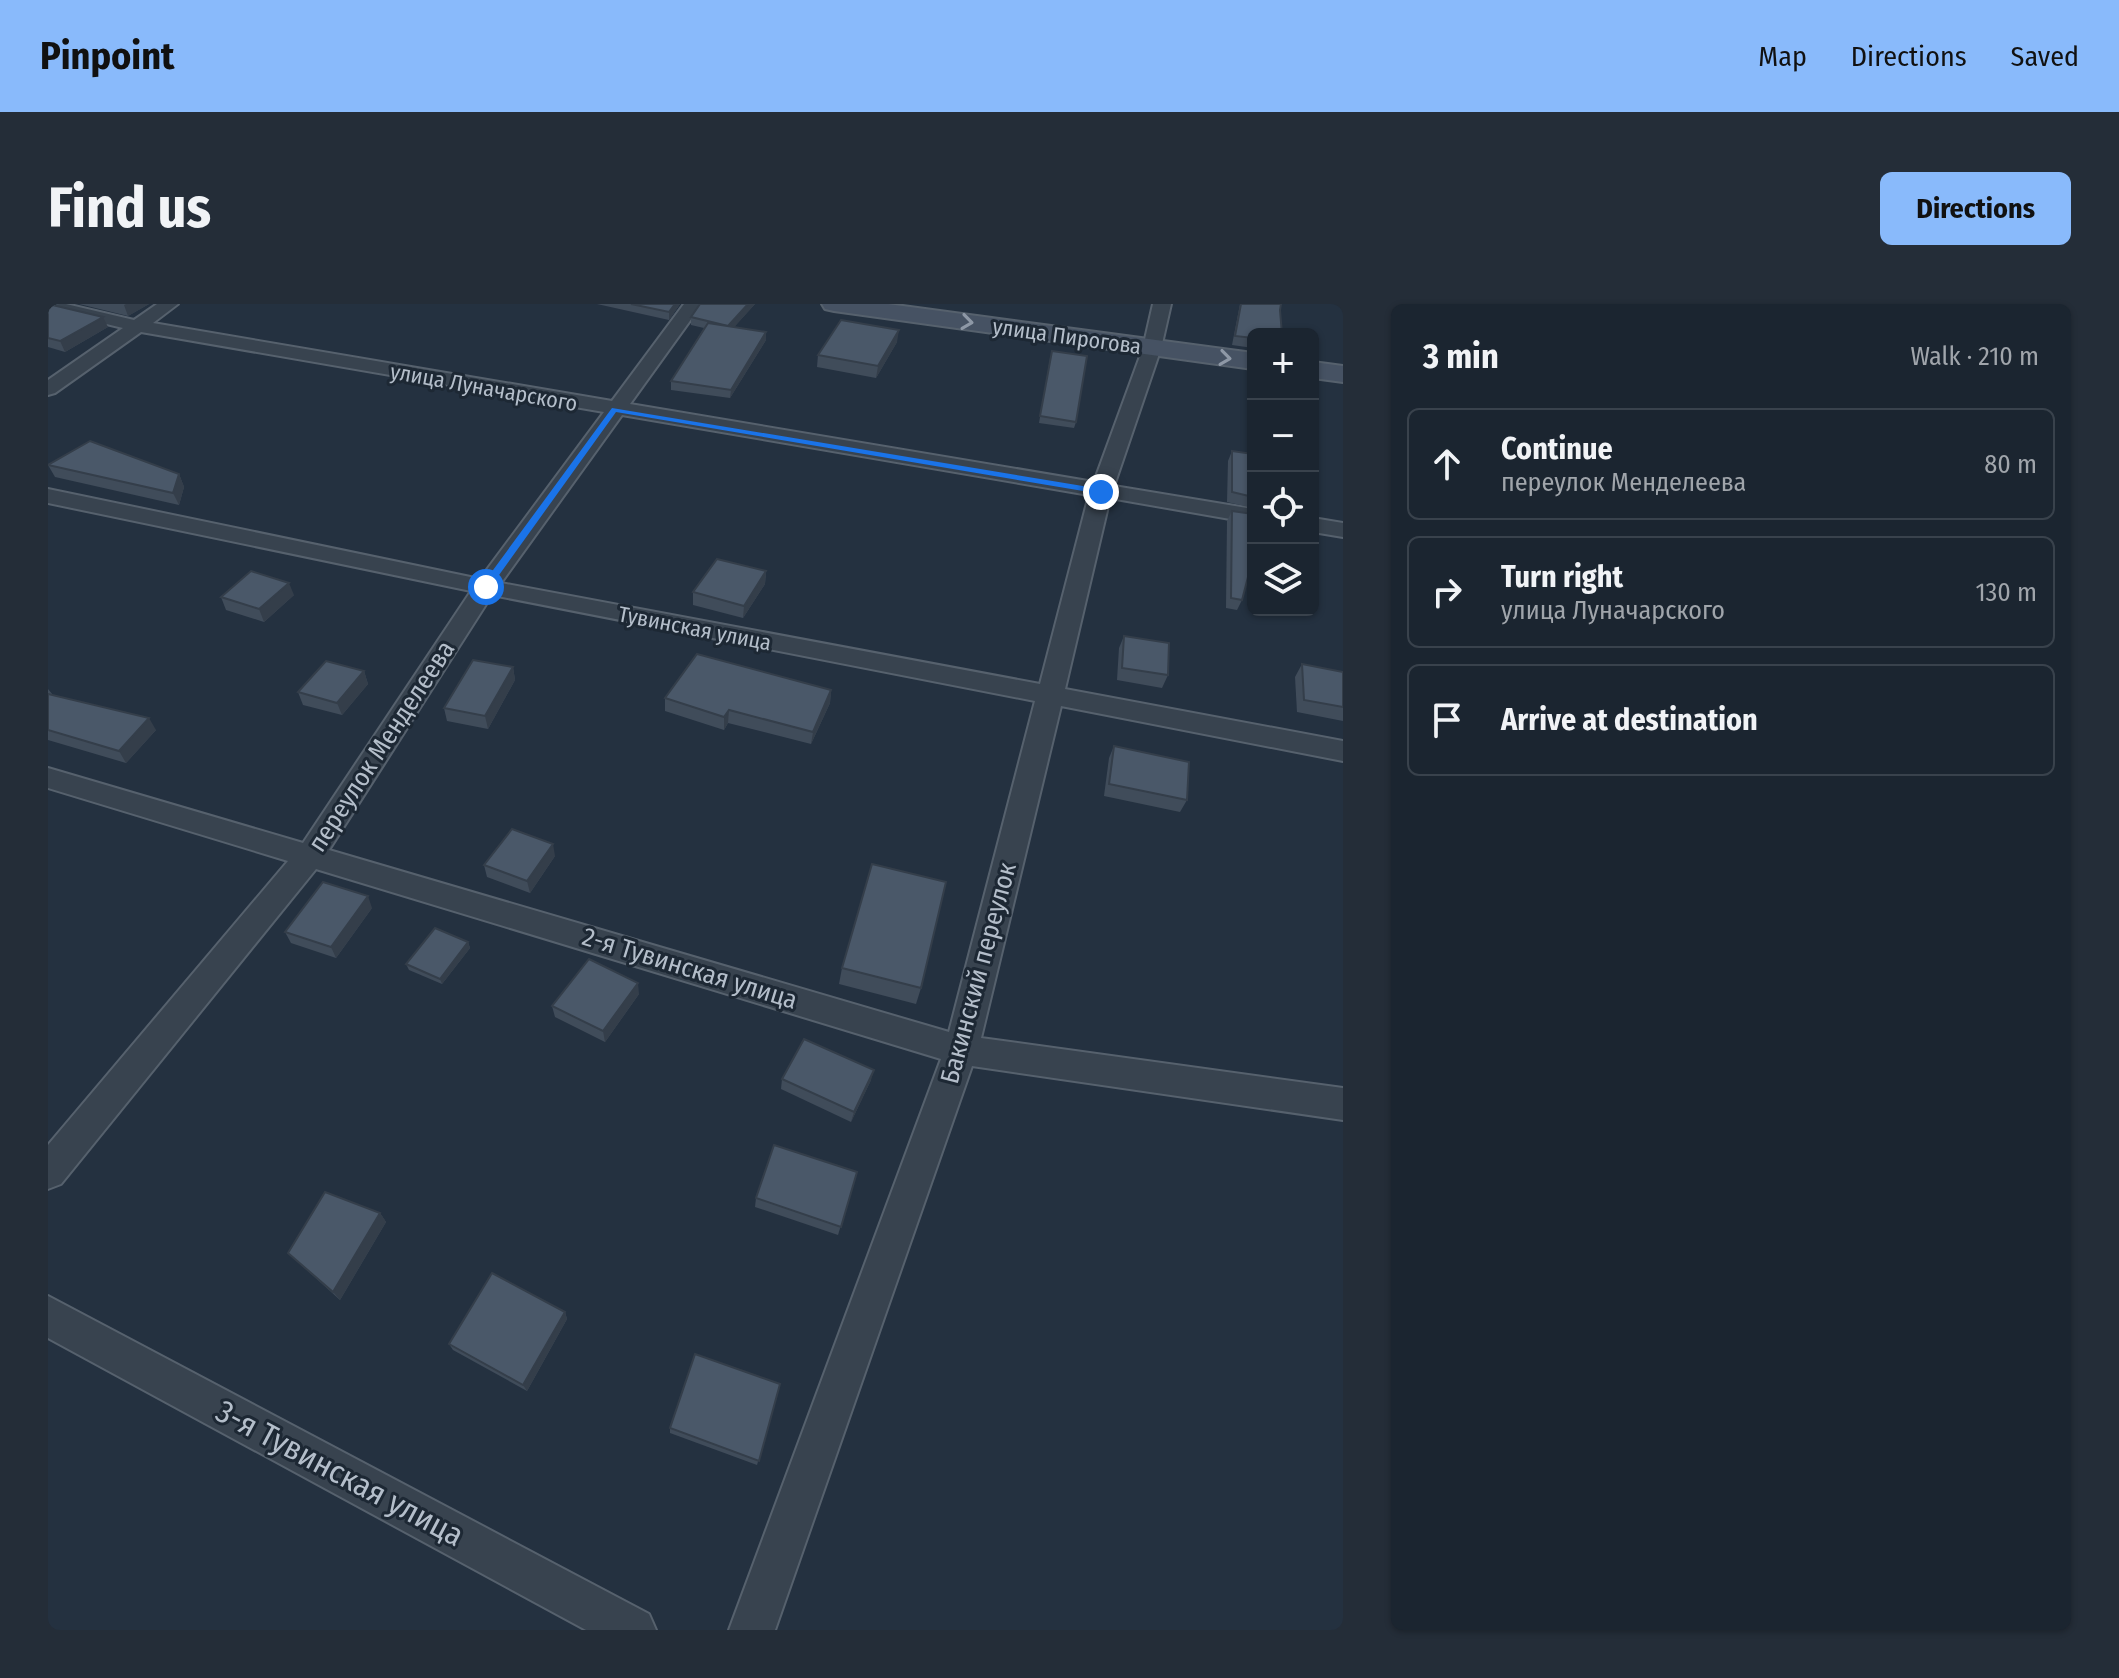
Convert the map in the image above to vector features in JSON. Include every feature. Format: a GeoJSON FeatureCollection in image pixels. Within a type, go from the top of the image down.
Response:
{"type":"FeatureCollection","features":[{"type":"Feature","properties":{"kind":"main road","name":"улица Пирогова"},"geometry":{"type":"LineString","coordinates":[[834,304],[1247,360]]}},
{"type":"Feature","properties":{"kind":"main road"},"geometry":{"type":"LineString","coordinates":[[1319,371],[1343,374]]}},
{"type":"Feature","properties":{"kind":"street"},"geometry":{"type":"LineString","coordinates":[[48,389],[169,304]]}},
{"type":"Feature","properties":{"kind":"street","name":"переулок Менделеева"},"geometry":{"type":"LineString","coordinates":[[48,1172],[311,854],[486,587],[693,304]]}},
{"type":"Feature","properties":{"kind":"street","name":"Бакинский переулок"},"geometry":{"type":"LineString","coordinates":[[752,1630],[961,1050],[1101,492],[1152,348],[1162,304]]}},
{"type":"Feature","properties":{"kind":"street","name":"улица Луначарского"},"geometry":{"type":"LineString","coordinates":[[48,305],[136,326],[1247,515]]}},
{"type":"Feature","properties":{"kind":"street","name":"Тувинская улица"},"geometry":{"type":"LineString","coordinates":[[48,496],[486,587],[1048,697],[1343,751]]}},
{"type":"Feature","properties":{"kind":"street"},"geometry":{"type":"LineString","coordinates":[[1319,526],[1343,530]]}},
{"type":"Feature","properties":{"kind":"street","name":"2-я Тувинская улица"},"geometry":{"type":"LineString","coordinates":[[48,778],[961,1050],[1343,1104]]}},
{"type":"Feature","properties":{"kind":"street","name":"3-я Тувинская улица"},"geometry":{"type":"LineString","coordinates":[[48,1316],[633,1630]]}},
{"type":"Feature","properties":{"kind":"building"},"geometry":{"type":"Polygon","coordinates":[[[48,304],[103,317],[60,341],[48,338],[48,304]]]}},
{"type":"Feature","properties":{"kind":"building"},"geometry":{"type":"Polygon","coordinates":[[[631,304],[675,304],[669,312],[631,304]]]}},
{"type":"Feature","properties":{"kind":"building"},"geometry":{"type":"Polygon","coordinates":[[[700,304],[748,304],[728,326],[691,317],[700,304]]]}},
{"type":"Feature","properties":{"kind":"building"},"geometry":{"type":"Polygon","coordinates":[[[1241,304],[1281,304],[1282,328],[1247,328],[1247,337],[1235,336],[1241,304]]]}},
{"type":"Feature","properties":{"kind":"building"},"geometry":{"type":"Polygon","coordinates":[[[841,320],[899,330],[878,366],[818,355],[841,320]]]}},
{"type":"Feature","properties":{"kind":"building"},"geometry":{"type":"Polygon","coordinates":[[[708,323],[766,332],[731,390],[671,381],[708,323]]]}},
{"type":"Feature","properties":{"kind":"building"},"geometry":{"type":"Polygon","coordinates":[[[1052,351],[1087,356],[1076,422],[1040,416],[1052,351]]]}},
{"type":"Feature","properties":{"kind":"building"},"geometry":{"type":"Polygon","coordinates":[[[90,441],[179,474],[173,493],[48,465],[90,441]]]}},
{"type":"Feature","properties":{"kind":"building"},"geometry":{"type":"Polygon","coordinates":[[[1232,451],[1247,453],[1247,496],[1232,492],[1232,451]]]}},
{"type":"Feature","properties":{"kind":"building"},"geometry":{"type":"Polygon","coordinates":[[[1232,511],[1247,513],[1247,581],[1242,600],[1231,598],[1232,511]]]}},
{"type":"Feature","properties":{"kind":"building"},"geometry":{"type":"Polygon","coordinates":[[[717,559],[766,571],[744,606],[693,592],[717,559]]]}},
{"type":"Feature","properties":{"kind":"building"},"geometry":{"type":"Polygon","coordinates":[[[251,571],[289,583],[259,609],[221,597],[251,571]]]}},
{"type":"Feature","properties":{"kind":"building"},"geometry":{"type":"Polygon","coordinates":[[[1124,636],[1169,643],[1168,675],[1122,668],[1124,636]]]}},
{"type":"Feature","properties":{"kind":"building"},"geometry":{"type":"Polygon","coordinates":[[[697,654],[831,690],[813,732],[729,710],[724,717],[665,698],[697,654]]]}},
{"type":"Feature","properties":{"kind":"building"},"geometry":{"type":"Polygon","coordinates":[[[473,660],[513,667],[485,716],[444,708],[473,660]]]}},
{"type":"Feature","properties":{"kind":"building"},"geometry":{"type":"Polygon","coordinates":[[[326,661],[364,671],[337,703],[298,692],[326,661]]]}},
{"type":"Feature","properties":{"kind":"building"},"geometry":{"type":"Polygon","coordinates":[[[1302,664],[1343,672],[1343,707],[1304,700],[1302,664]]]}},
{"type":"Feature","properties":{"kind":"building"},"geometry":{"type":"Polygon","coordinates":[[[48,694],[149,718],[119,751],[48,730],[48,694]]]}},
{"type":"Feature","properties":{"kind":"building"},"geometry":{"type":"Polygon","coordinates":[[[1114,746],[1189,762],[1187,800],[1109,784],[1114,746]]]}},
{"type":"Feature","properties":{"kind":"building"},"geometry":{"type":"Polygon","coordinates":[[[512,829],[553,844],[527,881],[484,865],[512,829]]]}},
{"type":"Feature","properties":{"kind":"building"},"geometry":{"type":"Polygon","coordinates":[[[872,864],[946,882],[921,988],[842,968],[872,864]]]}},
{"type":"Feature","properties":{"kind":"building"},"geometry":{"type":"Polygon","coordinates":[[[323,882],[368,896],[331,947],[285,932],[323,882]]]}},
{"type":"Feature","properties":{"kind":"building"},"geometry":{"type":"Polygon","coordinates":[[[435,928],[468,942],[440,979],[406,964],[435,928]]]}},
{"type":"Feature","properties":{"kind":"building"},"geometry":{"type":"Polygon","coordinates":[[[589,959],[638,983],[603,1031],[552,1006],[589,959]]]}},
{"type":"Feature","properties":{"kind":"building"},"geometry":{"type":"Polygon","coordinates":[[[804,1039],[874,1070],[854,1112],[782,1079],[804,1039]]]}},
{"type":"Feature","properties":{"kind":"building"},"geometry":{"type":"Polygon","coordinates":[[[774,1145],[857,1172],[841,1227],[756,1198],[774,1145]]]}},
{"type":"Feature","properties":{"kind":"building"},"geometry":{"type":"Polygon","coordinates":[[[325,1192],[380,1213],[333,1292],[288,1253],[325,1192]]]}},
{"type":"Feature","properties":{"kind":"building"},"geometry":{"type":"Polygon","coordinates":[[[492,1273],[565,1312],[523,1385],[449,1344],[492,1273]]]}},
{"type":"Feature","properties":{"kind":"building"},"geometry":{"type":"Polygon","coordinates":[[[695,1354],[780,1384],[759,1461],[670,1428],[695,1354]]]}},
{"type":"Feature","properties":{"kind":"route"},"geometry":{"type":"LineString","coordinates":[[486,587],[614,409],[1101,492]]}}]}
